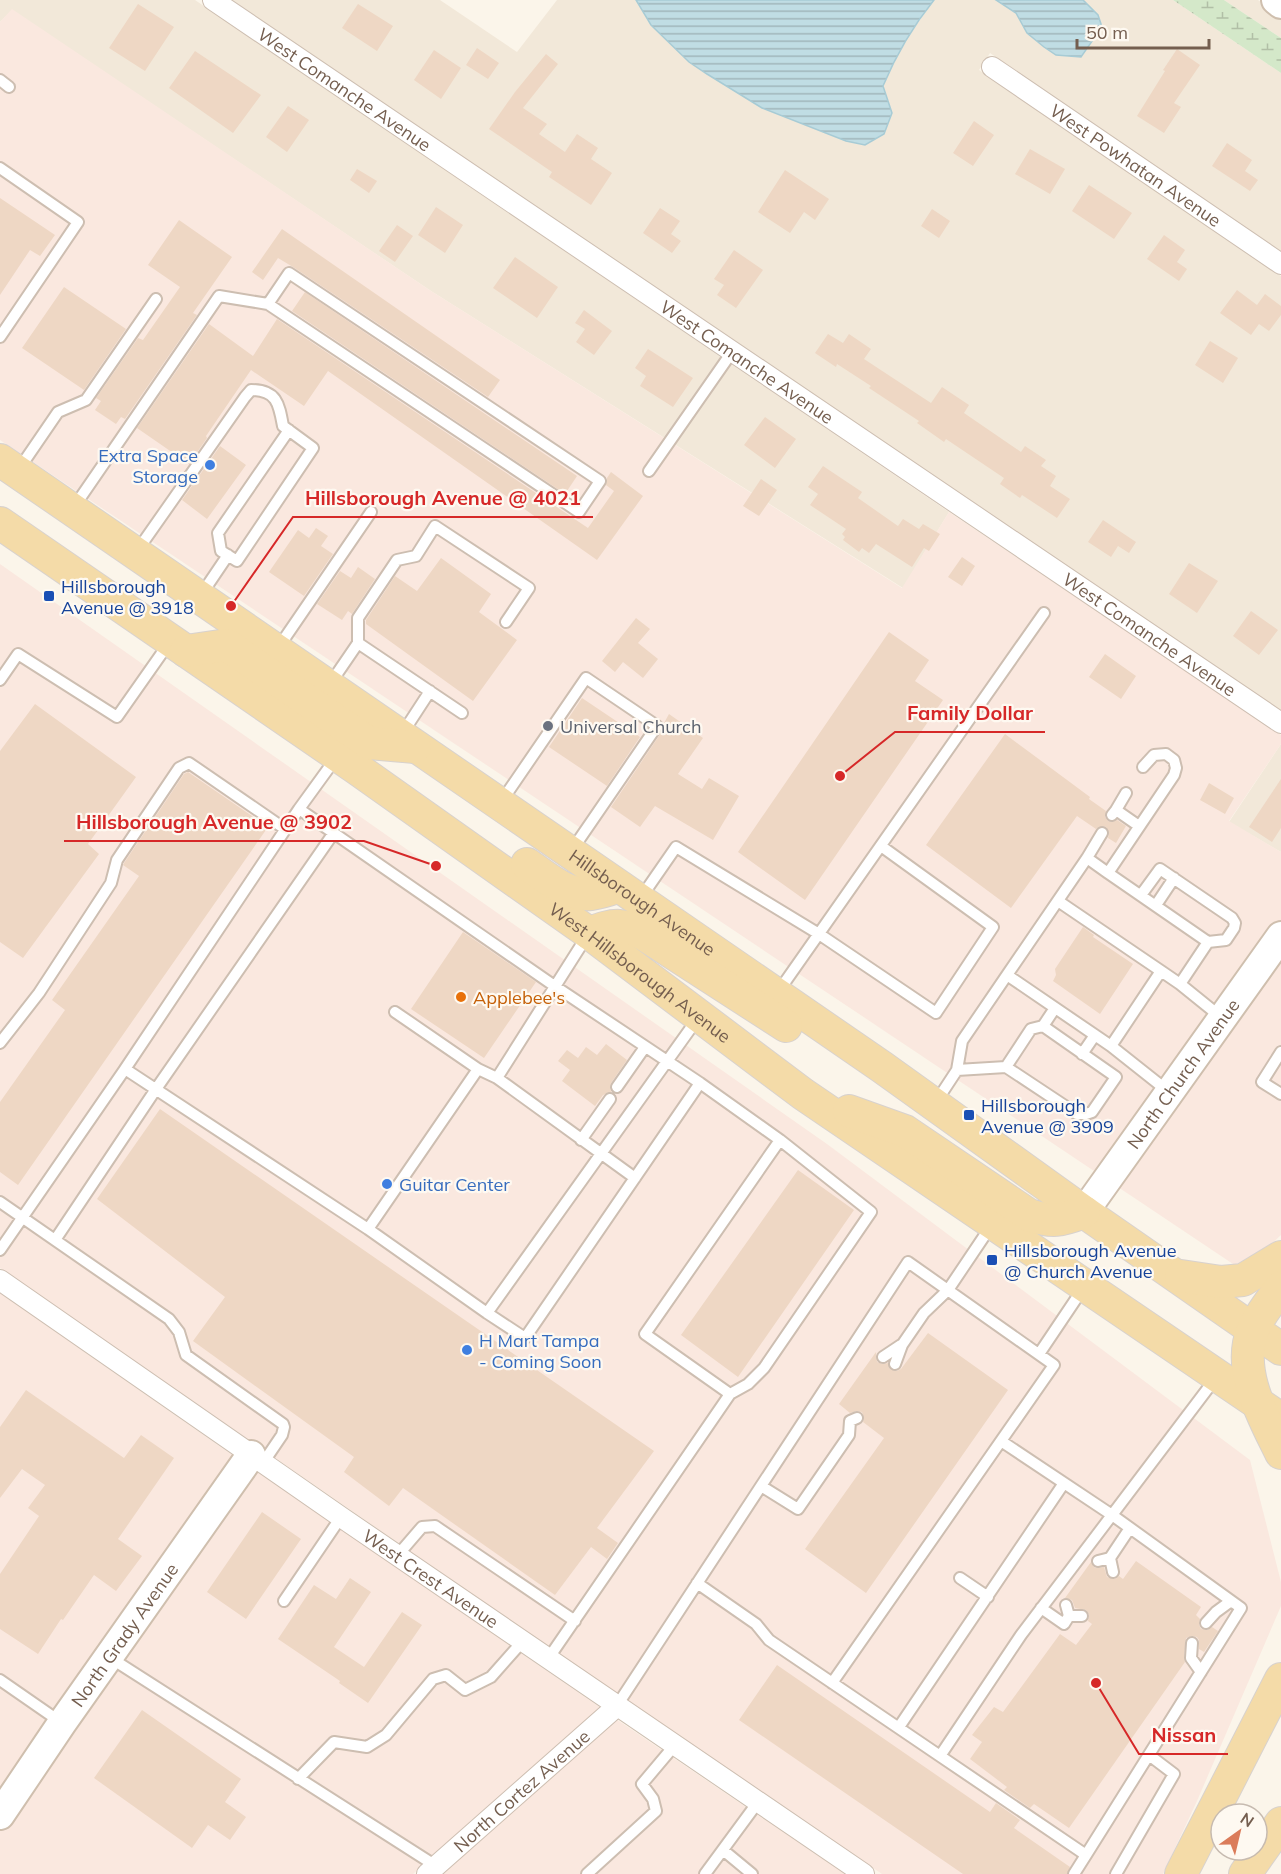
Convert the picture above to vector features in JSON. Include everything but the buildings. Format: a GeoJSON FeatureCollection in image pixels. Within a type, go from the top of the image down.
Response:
{"type":"FeatureCollection","features":[{"type":"Feature","properties":{"kind":"main road","name":"Hillsborough Avenue"},"geometry":{"type":"LineString","coordinates":[[9,466],[838,1037],[1281,1349]]}},
{"type":"Feature","properties":{"kind":"main road","name":"West Hillsborough Avenue"},"geometry":{"type":"LineString","coordinates":[[0,523],[347,762],[589,933],[803,1094],[1269,1411]]}},
{"type":"Feature","properties":{"kind":"main road"},"geometry":{"type":"LineString","coordinates":[[178,646],[226,645],[369,743],[408,742]]}},
{"type":"Feature","properties":{"kind":"main road"},"geometry":{"type":"LineString","coordinates":[[347,762],[405,781],[554,883],[574,893],[629,894]]}},
{"type":"Feature","properties":{"kind":"main road"},"geometry":{"type":"LineString","coordinates":[[589,933],[611,926],[628,926],[798,1034],[838,1037]]}},
{"type":"Feature","properties":{"kind":"main road"},"geometry":{"type":"LineString","coordinates":[[803,1094],[905,1131],[1029,1215],[1048,1221],[1067,1219],[1084,1212]]}},
{"type":"Feature","properties":{"kind":"main road"},"geometry":{"type":"LineString","coordinates":[[1174,1275],[1221,1282],[1243,1280],[1281,1257]]}},
{"type":"Feature","properties":{"kind":"main road"},"geometry":{"type":"LineString","coordinates":[[1281,1287],[1253,1330],[1248,1350],[1249,1369],[1269,1411],[1281,1453]]}},
{"type":"Feature","properties":{"kind":"main road"},"geometry":{"type":"LineString","coordinates":[[1181,1874],[1281,1679]]}},
{"type":"Feature","properties":{"kind":"main road"},"geometry":{"type":"LineString","coordinates":[[1245,1874],[1281,1823]]}},
{"type":"Feature","properties":{"kind":"street","name":"West Comanche Avenue"},"geometry":{"type":"LineString","coordinates":[[213,0],[1281,723]]}},
{"type":"Feature","properties":{"kind":"street"},"geometry":{"type":"LineString","coordinates":[[1276,0],[1281,4]]}},
{"type":"Feature","properties":{"kind":"street","name":"West Powhatan Avenue"},"geometry":{"type":"LineString","coordinates":[[992,67],[1281,264]]}},
{"type":"Feature","properties":{"kind":"street","name":"North Church Avenue"},"geometry":{"type":"LineString","coordinates":[[1084,1212],[1281,936]]}},
{"type":"Feature","properties":{"kind":"street","name":"West Crest Avenue"},"geometry":{"type":"LineString","coordinates":[[0,1280],[616,1707],[864,1874]]}},
{"type":"Feature","properties":{"kind":"street","name":"North Grady Avenue"},"geometry":{"type":"LineString","coordinates":[[0,1815],[109,1657],[257,1459]]}},
{"type":"Feature","properties":{"kind":"street","name":"North Cortez Avenue"},"geometry":{"type":"LineString","coordinates":[[437,1869],[616,1707]]}},
{"type":"Feature","properties":{"kind":"lane"},"geometry":{"type":"LineString","coordinates":[[0,168],[78,222],[0,337]]}},
{"type":"Feature","properties":{"kind":"lane"},"geometry":{"type":"LineString","coordinates":[[72,510],[219,296],[268,304],[579,512],[600,481],[289,273],[268,304]]}},
{"type":"Feature","properties":{"kind":"lane"},"geometry":{"type":"LineString","coordinates":[[9,466],[58,412],[86,400],[156,298]]}},
{"type":"Feature","properties":{"kind":"lane"},"geometry":{"type":"LineString","coordinates":[[650,471],[732,352]]}},
{"type":"Feature","properties":{"kind":"lane"},"geometry":{"type":"LineString","coordinates":[[135,553],[251,390],[262,390],[273,396],[279,405],[283,426],[289,430],[313,448],[237,561],[221,551],[218,533],[289,430]]}},
{"type":"Feature","properties":{"kind":"lane"},"geometry":{"type":"LineString","coordinates":[[276,650],[371,512]]}},
{"type":"Feature","properties":{"kind":"lane"},"geometry":{"type":"LineString","coordinates":[[329,687],[358,642],[357,618],[397,560],[416,556],[435,526],[529,588],[506,622]]}},
{"type":"Feature","properties":{"kind":"lane"},"geometry":{"type":"LineString","coordinates":[[200,598],[228,555]]}},
{"type":"Feature","properties":{"kind":"lane"},"geometry":{"type":"LineString","coordinates":[[776,995],[1044,612]]}},
{"type":"Feature","properties":{"kind":"lane"},"geometry":{"type":"LineString","coordinates":[[358,642],[462,713]]}},
{"type":"Feature","properties":{"kind":"lane"},"geometry":{"type":"LineString","coordinates":[[0,680],[18,654],[117,717],[178,646]]}},
{"type":"Feature","properties":{"kind":"lane"},"geometry":{"type":"LineString","coordinates":[[500,805],[586,678],[657,726],[570,853]]}},
{"type":"Feature","properties":{"kind":"lane"},"geometry":{"type":"LineString","coordinates":[[408,742],[430,691]]}},
{"type":"Feature","properties":{"kind":"lane"},"geometry":{"type":"LineString","coordinates":[[1108,873],[1174,775],[1176,768],[1174,760],[1166,754],[1154,755],[1143,767]]}},
{"type":"Feature","properties":{"kind":"lane"},"geometry":{"type":"LineString","coordinates":[[0,1250],[125,1069],[298,809],[347,762]]}},
{"type":"Feature","properties":{"kind":"lane"},"geometry":{"type":"LineString","coordinates":[[0,1043],[39,993],[111,883],[117,860],[179,768],[189,763],[285,829]]}},
{"type":"Feature","properties":{"kind":"lane"},"geometry":{"type":"LineString","coordinates":[[1126,792],[1114,813],[1139,826]]}},
{"type":"Feature","properties":{"kind":"lane"},"geometry":{"type":"LineString","coordinates":[[298,809],[700,1083],[780,1140],[871,1212],[764,1368],[748,1384],[730,1394],[548,1659]]}},
{"type":"Feature","properties":{"kind":"lane"},"geometry":{"type":"LineString","coordinates":[[934,1105],[957,1070],[962,1041],[1102,833]]}},
{"type":"Feature","properties":{"kind":"lane"},"geometry":{"type":"LineString","coordinates":[[54,1240],[333,834]]}},
{"type":"Feature","properties":{"kind":"lane"},"geometry":{"type":"LineString","coordinates":[[629,894],[676,847],[819,934],[936,1013],[993,927],[881,846]]}},
{"type":"Feature","properties":{"kind":"lane"},"geometry":{"type":"LineString","coordinates":[[1087,858],[1141,896],[1156,905],[1208,942],[1226,940],[1234,928],[1235,923],[1232,918],[1160,869],[1141,896]]}},
{"type":"Feature","properties":{"kind":"lane"},"geometry":{"type":"LineString","coordinates":[[1156,905],[1174,878]]}},
{"type":"Feature","properties":{"kind":"lane"},"geometry":{"type":"LineString","coordinates":[[1058,901],[1180,984],[1222,1018]]}},
{"type":"Feature","properties":{"kind":"lane"},"geometry":{"type":"LineString","coordinates":[[497,1078],[589,933]]}},
{"type":"Feature","properties":{"kind":"lane"},"geometry":{"type":"LineString","coordinates":[[1180,984],[1208,942]]}},
{"type":"Feature","properties":{"kind":"lane"},"geometry":{"type":"LineString","coordinates":[[1111,1046],[1161,971]]}},
{"type":"Feature","properties":{"kind":"lane"},"geometry":{"type":"LineString","coordinates":[[1007,975],[1111,1046],[1169,1092]]}},
{"type":"Feature","properties":{"kind":"lane"},"geometry":{"type":"LineString","coordinates":[[1006,1066],[1031,1029],[1043,1026],[1055,1008]]}},
{"type":"Feature","properties":{"kind":"lane"},"geometry":{"type":"LineString","coordinates":[[395,1012],[478,1069],[497,1078],[635,1178]]}},
{"type":"Feature","properties":{"kind":"lane"},"geometry":{"type":"LineString","coordinates":[[487,1313],[699,1016]]}},
{"type":"Feature","properties":{"kind":"lane"},"geometry":{"type":"LineString","coordinates":[[957,1070],[1006,1066],[1077,1114],[1092,1112],[1116,1077],[1043,1026]]}},
{"type":"Feature","properties":{"kind":"lane"},"geometry":{"type":"LineString","coordinates":[[1082,1054],[1095,1035]]}},
{"type":"Feature","properties":{"kind":"lane"},"geometry":{"type":"LineString","coordinates":[[617,1087],[645,1047]]}},
{"type":"Feature","properties":{"kind":"lane"},"geometry":{"type":"LineString","coordinates":[[1281,1052],[1262,1082],[1281,1094]]}},
{"type":"Feature","properties":{"kind":"lane"},"geometry":{"type":"LineString","coordinates":[[125,1069],[368,1228],[525,1338],[700,1083]]}},
{"type":"Feature","properties":{"kind":"lane"},"geometry":{"type":"LineString","coordinates":[[368,1228],[478,1069]]}},
{"type":"Feature","properties":{"kind":"lane"},"geometry":{"type":"LineString","coordinates":[[581,1140],[610,1099]]}},
{"type":"Feature","properties":{"kind":"lane"},"geometry":{"type":"LineString","coordinates":[[730,1394],[645,1334],[780,1140]]}},
{"type":"Feature","properties":{"kind":"lane"},"geometry":{"type":"LineString","coordinates":[[0,1202],[169,1319],[179,1332],[186,1355],[283,1424],[282,1435],[257,1459]]}},
{"type":"Feature","properties":{"kind":"lane"},"geometry":{"type":"LineString","coordinates":[[894,1364],[902,1345],[924,1313],[948,1290],[992,1223]]}},
{"type":"Feature","properties":{"kind":"lane"},"geometry":{"type":"LineString","coordinates":[[616,1707],[908,1262],[1054,1365],[832,1683]]}},
{"type":"Feature","properties":{"kind":"lane"},"geometry":{"type":"LineString","coordinates":[[1039,1354],[1084,1286]]}},
{"type":"Feature","properties":{"kind":"lane"},"geometry":{"type":"LineString","coordinates":[[884,1356],[902,1345]]}},
{"type":"Feature","properties":{"kind":"lane"},"geometry":{"type":"LineString","coordinates":[[940,1756],[1021,1635],[1217,1376]]}},
{"type":"Feature","properties":{"kind":"lane"},"geometry":{"type":"LineString","coordinates":[[761,1486],[798,1509],[849,1435],[852,1417]]}},
{"type":"Feature","properties":{"kind":"lane"},"geometry":{"type":"LineString","coordinates":[[1001,1441],[1112,1515],[1241,1608],[1074,1874]]}},
{"type":"Feature","properties":{"kind":"lane"},"geometry":{"type":"LineString","coordinates":[[899,1728],[1064,1483]]}},
{"type":"Feature","properties":{"kind":"lane"},"geometry":{"type":"LineString","coordinates":[[284,1601],[341,1517]]}},
{"type":"Feature","properties":{"kind":"lane"},"geometry":{"type":"LineString","coordinates":[[397,1556],[422,1527],[435,1526],[575,1621]]}},
{"type":"Feature","properties":{"kind":"lane"},"geometry":{"type":"LineString","coordinates":[[1106,1564],[1130,1528]]}},
{"type":"Feature","properties":{"kind":"lane"},"geometry":{"type":"LineString","coordinates":[[960,1578],[988,1597]]}},
{"type":"Feature","properties":{"kind":"lane"},"geometry":{"type":"LineString","coordinates":[[698,1583],[756,1624],[769,1640],[1086,1855]]}},
{"type":"Feature","properties":{"kind":"lane"},"geometry":{"type":"LineString","coordinates":[[1206,1623],[1231,1601]]}},
{"type":"Feature","properties":{"kind":"lane"},"geometry":{"type":"LineString","coordinates":[[1041,1608],[1064,1624],[1073,1612]]}},
{"type":"Feature","properties":{"kind":"lane"},"geometry":{"type":"LineString","coordinates":[[298,1779],[334,1742],[367,1747],[386,1735],[433,1679],[446,1676],[465,1690],[492,1677],[522,1642]]}},
{"type":"Feature","properties":{"kind":"lane"},"geometry":{"type":"LineString","coordinates":[[1192,1643],[1191,1658],[1201,1672]]}},
{"type":"Feature","properties":{"kind":"lane"},"geometry":{"type":"LineString","coordinates":[[109,1657],[437,1869]]}},
{"type":"Feature","properties":{"kind":"lane"},"geometry":{"type":"LineString","coordinates":[[0,1680],[62,1723]]}},
{"type":"Feature","properties":{"kind":"lane"},"geometry":{"type":"LineString","coordinates":[[587,1874],[656,1811],[653,1799],[642,1784],[674,1746]]}},
{"type":"Feature","properties":{"kind":"lane"},"geometry":{"type":"LineString","coordinates":[[1116,1874],[1174,1774],[1149,1755]]}},
{"type":"Feature","properties":{"kind":"lane"},"geometry":{"type":"LineString","coordinates":[[705,1874],[758,1802]]}},
{"type":"Feature","properties":{"kind":"lane"},"geometry":{"type":"LineString","coordinates":[[723,1850],[752,1874]]}},
{"type":"Feature","properties":{"kind":"shaded area"},"geometry":{"type":"Polygon","coordinates":[[[0,0],[195,0],[949,512],[903,588],[431,291],[12,10],[0,22],[0,0]]]}},
{"type":"Feature","properties":{"kind":"shaded area"},"geometry":{"type":"Polygon","coordinates":[[[232,0],[440,0],[517,52],[557,0],[636,0],[651,25],[689,62],[707,74],[762,108],[846,141],[864,145],[884,134],[892,113],[883,87],[906,40],[934,0],[996,0],[1016,13],[1027,33],[1097,15],[1083,0],[1173,0],[1281,73],[1281,251],[990,53],[979,70],[1281,276],[1281,711],[232,0]]]}},
{"type":"Feature","properties":{"kind":"shaded area"},"geometry":{"type":"Polygon","coordinates":[[[1224,0],[1258,0],[1281,16],[1281,38],[1224,0]]]}},
{"type":"Feature","properties":{"kind":"shaded area"},"geometry":{"type":"Polygon","coordinates":[[[12,9],[431,291],[902,588],[949,512],[1281,735],[1281,744],[1229,821],[1281,852],[1281,920],[1100,1175],[0,440],[0,22],[12,9]]]}},
{"type":"Feature","properties":{"kind":"shaded area"},"geometry":{"type":"Polygon","coordinates":[[[0,564],[827,1144],[1250,1460],[1281,1582],[1281,1606],[1163,1874],[882,1874],[623,1699],[619,1693],[617,1694],[0,1268],[0,564]]]}},
{"type":"Feature","properties":{"kind":"shaded area"},"geometry":{"type":"Polygon","coordinates":[[[1281,744],[1281,852],[1229,822],[1281,744]]]}},
{"type":"Feature","properties":{"kind":"shaded area"},"geometry":{"type":"Polygon","coordinates":[[[1281,952],[1281,1235],[1242,1270],[1115,1185],[1281,952]]]}},
{"type":"Feature","properties":{"kind":"shaded area"},"geometry":{"type":"Polygon","coordinates":[[[0,1293],[238,1459],[0,1795],[0,1293]]]}},
{"type":"Feature","properties":{"kind":"shaded area"},"geometry":{"type":"Polygon","coordinates":[[[253,1469],[601,1708],[413,1874],[0,1874],[0,1827],[253,1469]]]}},
{"type":"Feature","properties":{"kind":"shaded area"},"geometry":{"type":"Polygon","coordinates":[[[616,1719],[845,1874],[441,1874],[616,1719]]]}},
{"type":"Feature","properties":{"kind":"green space"},"geometry":{"type":"Polygon","coordinates":[[[1173,0],[1224,0],[1281,38],[1281,73],[1173,0]]]}},
{"type":"Feature","properties":{"kind":"water"},"geometry":{"type":"Polygon","coordinates":[[[636,0],[934,0],[906,41],[883,86],[892,113],[884,134],[865,145],[846,141],[762,108],[707,74],[689,62],[651,25],[636,0]]]}},
{"type":"Feature","properties":{"kind":"water"},"geometry":{"type":"Polygon","coordinates":[[[996,0],[1083,0],[1098,15],[1102,27],[1081,57],[1056,55],[1027,33],[1016,13],[996,0]]]}},
{"type":"Feature","properties":{"kind":"place","name":"Extra Space Storage"},"geometry":{"type":"Point","coordinates":[210,465]}},
{"type":"Feature","properties":{"kind":"place","name":"Hillsborough Avenue @ 3918"},"geometry":{"type":"Point","coordinates":[49,596]}},
{"type":"Feature","properties":{"kind":"place","name":"Hillsborough Avenue @ 4021"},"geometry":{"type":"Point","coordinates":[231,606]}},
{"type":"Feature","properties":{"kind":"place","name":"Universal Church"},"geometry":{"type":"Point","coordinates":[548,726]}},
{"type":"Feature","properties":{"kind":"place","name":"Family Dollar"},"geometry":{"type":"Point","coordinates":[840,776]}},
{"type":"Feature","properties":{"kind":"place","name":"Hillsborough Avenue @ 3902"},"geometry":{"type":"Point","coordinates":[436,866]}},
{"type":"Feature","properties":{"kind":"place","name":"Applebee's"},"geometry":{"type":"Point","coordinates":[461,997]}},
{"type":"Feature","properties":{"kind":"place","name":"Hillsborough Avenue @ 3909"},"geometry":{"type":"Point","coordinates":[969,1115]}},
{"type":"Feature","properties":{"kind":"place","name":"Guitar Center"},"geometry":{"type":"Point","coordinates":[387,1184]}},
{"type":"Feature","properties":{"kind":"place","name":"Hillsborough Avenue @ Church Avenue"},"geometry":{"type":"Point","coordinates":[992,1260]}},
{"type":"Feature","properties":{"kind":"place","name":"H Mart Tampa - Coming Soon"},"geometry":{"type":"Point","coordinates":[467,1350]}},
{"type":"Feature","properties":{"kind":"place","name":"Nissan"},"geometry":{"type":"Point","coordinates":[1096,1683]}}]}
